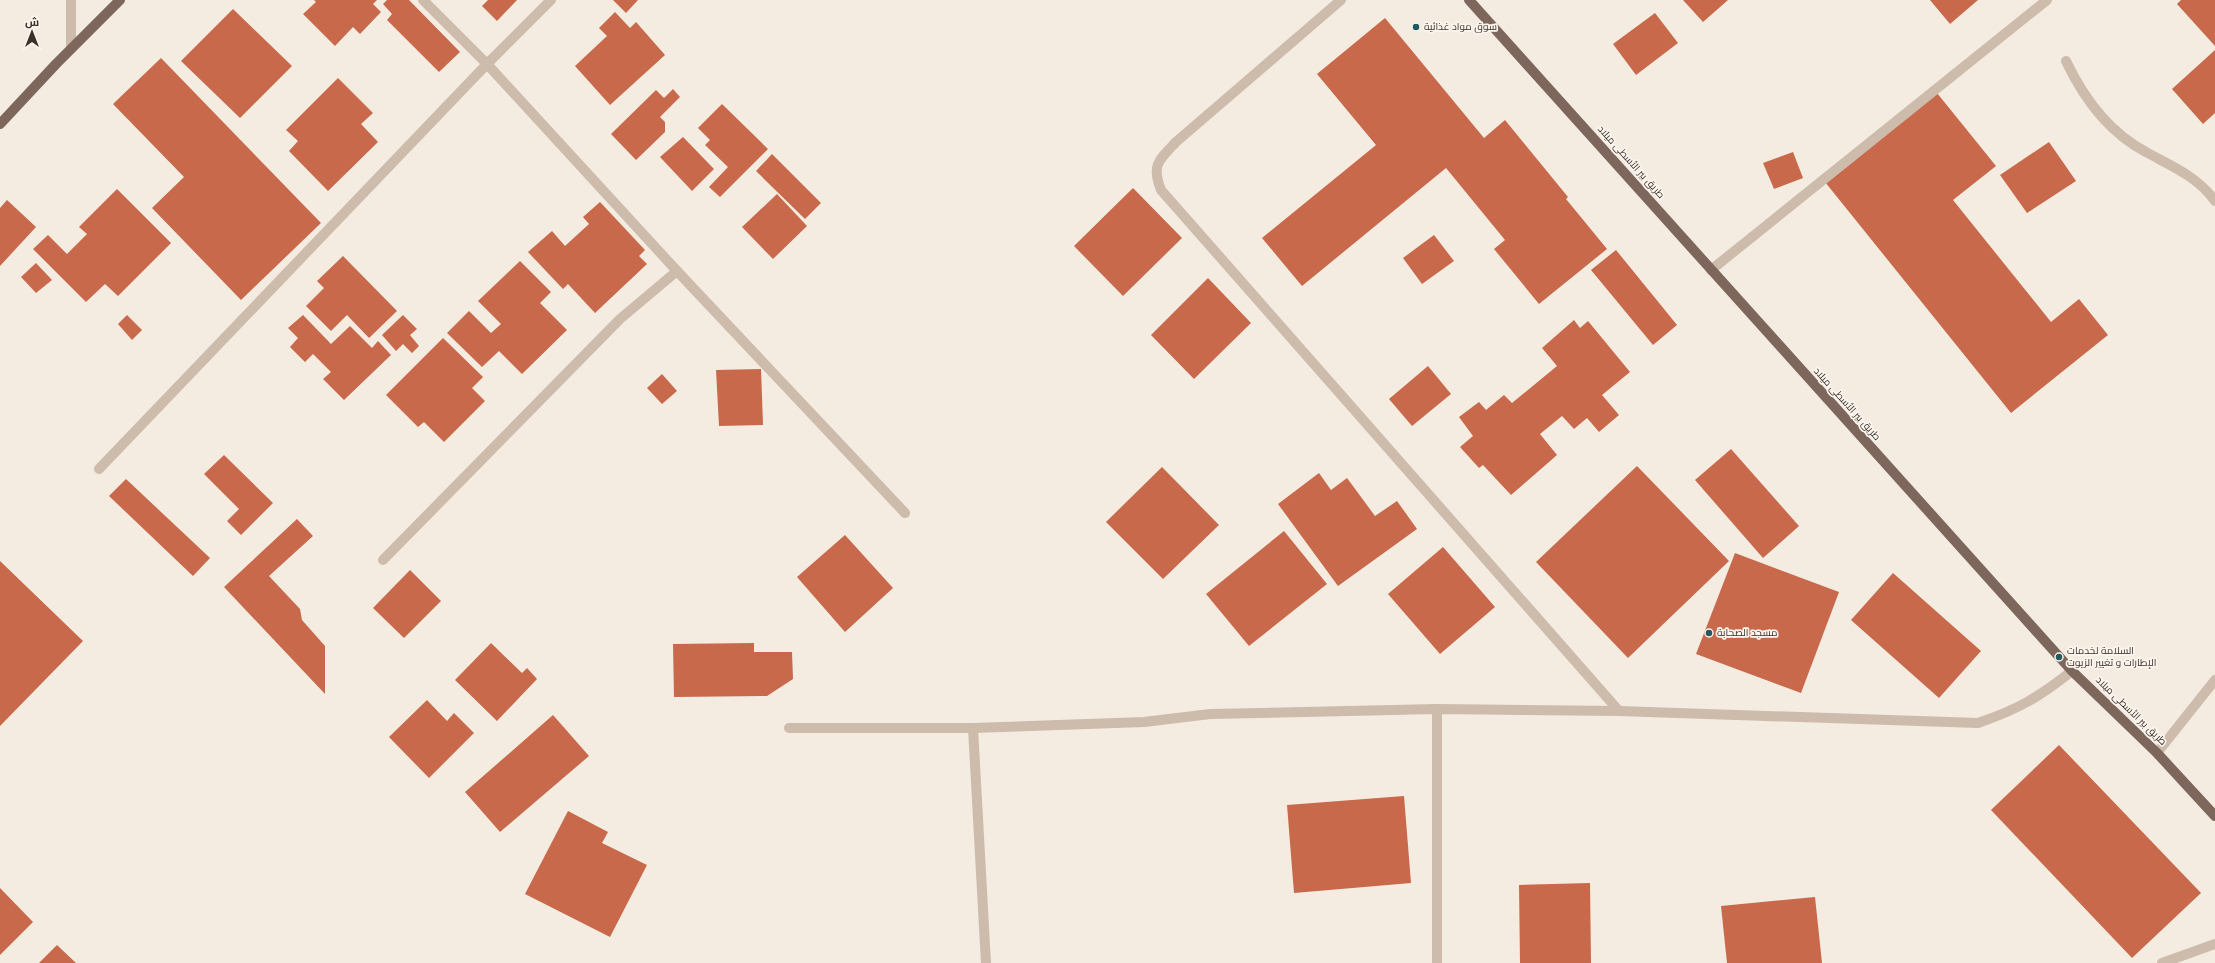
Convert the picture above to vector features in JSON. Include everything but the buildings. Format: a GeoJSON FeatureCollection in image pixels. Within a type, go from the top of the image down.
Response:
{"type":"FeatureCollection","features":[{"type":"Feature","properties":{"kind":"main road"},"geometry":{"type":"LineString","coordinates":[[0,124],[120,0]]}},
{"type":"Feature","properties":{"kind":"main road","name":"طريق بير الأسطى ميلاد"},"geometry":{"type":"LineString","coordinates":[[1469,0],[2072,670],[2157,753],[2215,816]]}},
{"type":"Feature","properties":{"kind":"street"},"geometry":{"type":"LineString","coordinates":[[70,0],[71,49]]}},
{"type":"Feature","properties":{"kind":"street"},"geometry":{"type":"LineString","coordinates":[[423,0],[487,64],[677,271],[905,513]]}},
{"type":"Feature","properties":{"kind":"street"},"geometry":{"type":"LineString","coordinates":[[99,469],[487,64],[551,0]]}},
{"type":"Feature","properties":{"kind":"street"},"geometry":{"type":"LineString","coordinates":[[1341,0],[1176,142],[1158,160],[1156,177],[1161,190],[1619,711]]}},
{"type":"Feature","properties":{"kind":"street"},"geometry":{"type":"LineString","coordinates":[[1711,270],[2047,0]]}},
{"type":"Feature","properties":{"kind":"street"},"geometry":{"type":"LineString","coordinates":[[2066,62],[2076,83],[2103,121],[2124,138],[2145,152],[2182,170],[2198,182],[2215,201]]}},
{"type":"Feature","properties":{"kind":"street"},"geometry":{"type":"LineString","coordinates":[[383,560],[620,319],[677,271]]}},
{"type":"Feature","properties":{"kind":"street"},"geometry":{"type":"LineString","coordinates":[[789,728],[973,728],[1144,722],[1210,714],[1437,709],[1619,711],[1978,724],[2012,711],[2043,694],[2072,670]]}},
{"type":"Feature","properties":{"kind":"street"},"geometry":{"type":"LineString","coordinates":[[2157,753],[2215,680]]}},
{"type":"Feature","properties":{"kind":"street"},"geometry":{"type":"LineString","coordinates":[[1437,709],[1437,963]]}},
{"type":"Feature","properties":{"kind":"street"},"geometry":{"type":"LineString","coordinates":[[973,728],[986,963]]}},
{"type":"Feature","properties":{"kind":"street"},"geometry":{"type":"LineString","coordinates":[[2162,963],[2215,944]]}},
{"type":"Feature","properties":{"kind":"place","name":"سوق مواد غذائية"},"geometry":{"type":"Point","coordinates":[1416,27]}},
{"type":"Feature","properties":{"kind":"place","name":"مسجد الصحابة"},"geometry":{"type":"Point","coordinates":[1709,633]}},
{"type":"Feature","properties":{"kind":"place","name":"السلامة لخدمات الإطارات و تغيير الزيوت"},"geometry":{"type":"Point","coordinates":[2059,657]}}]}
